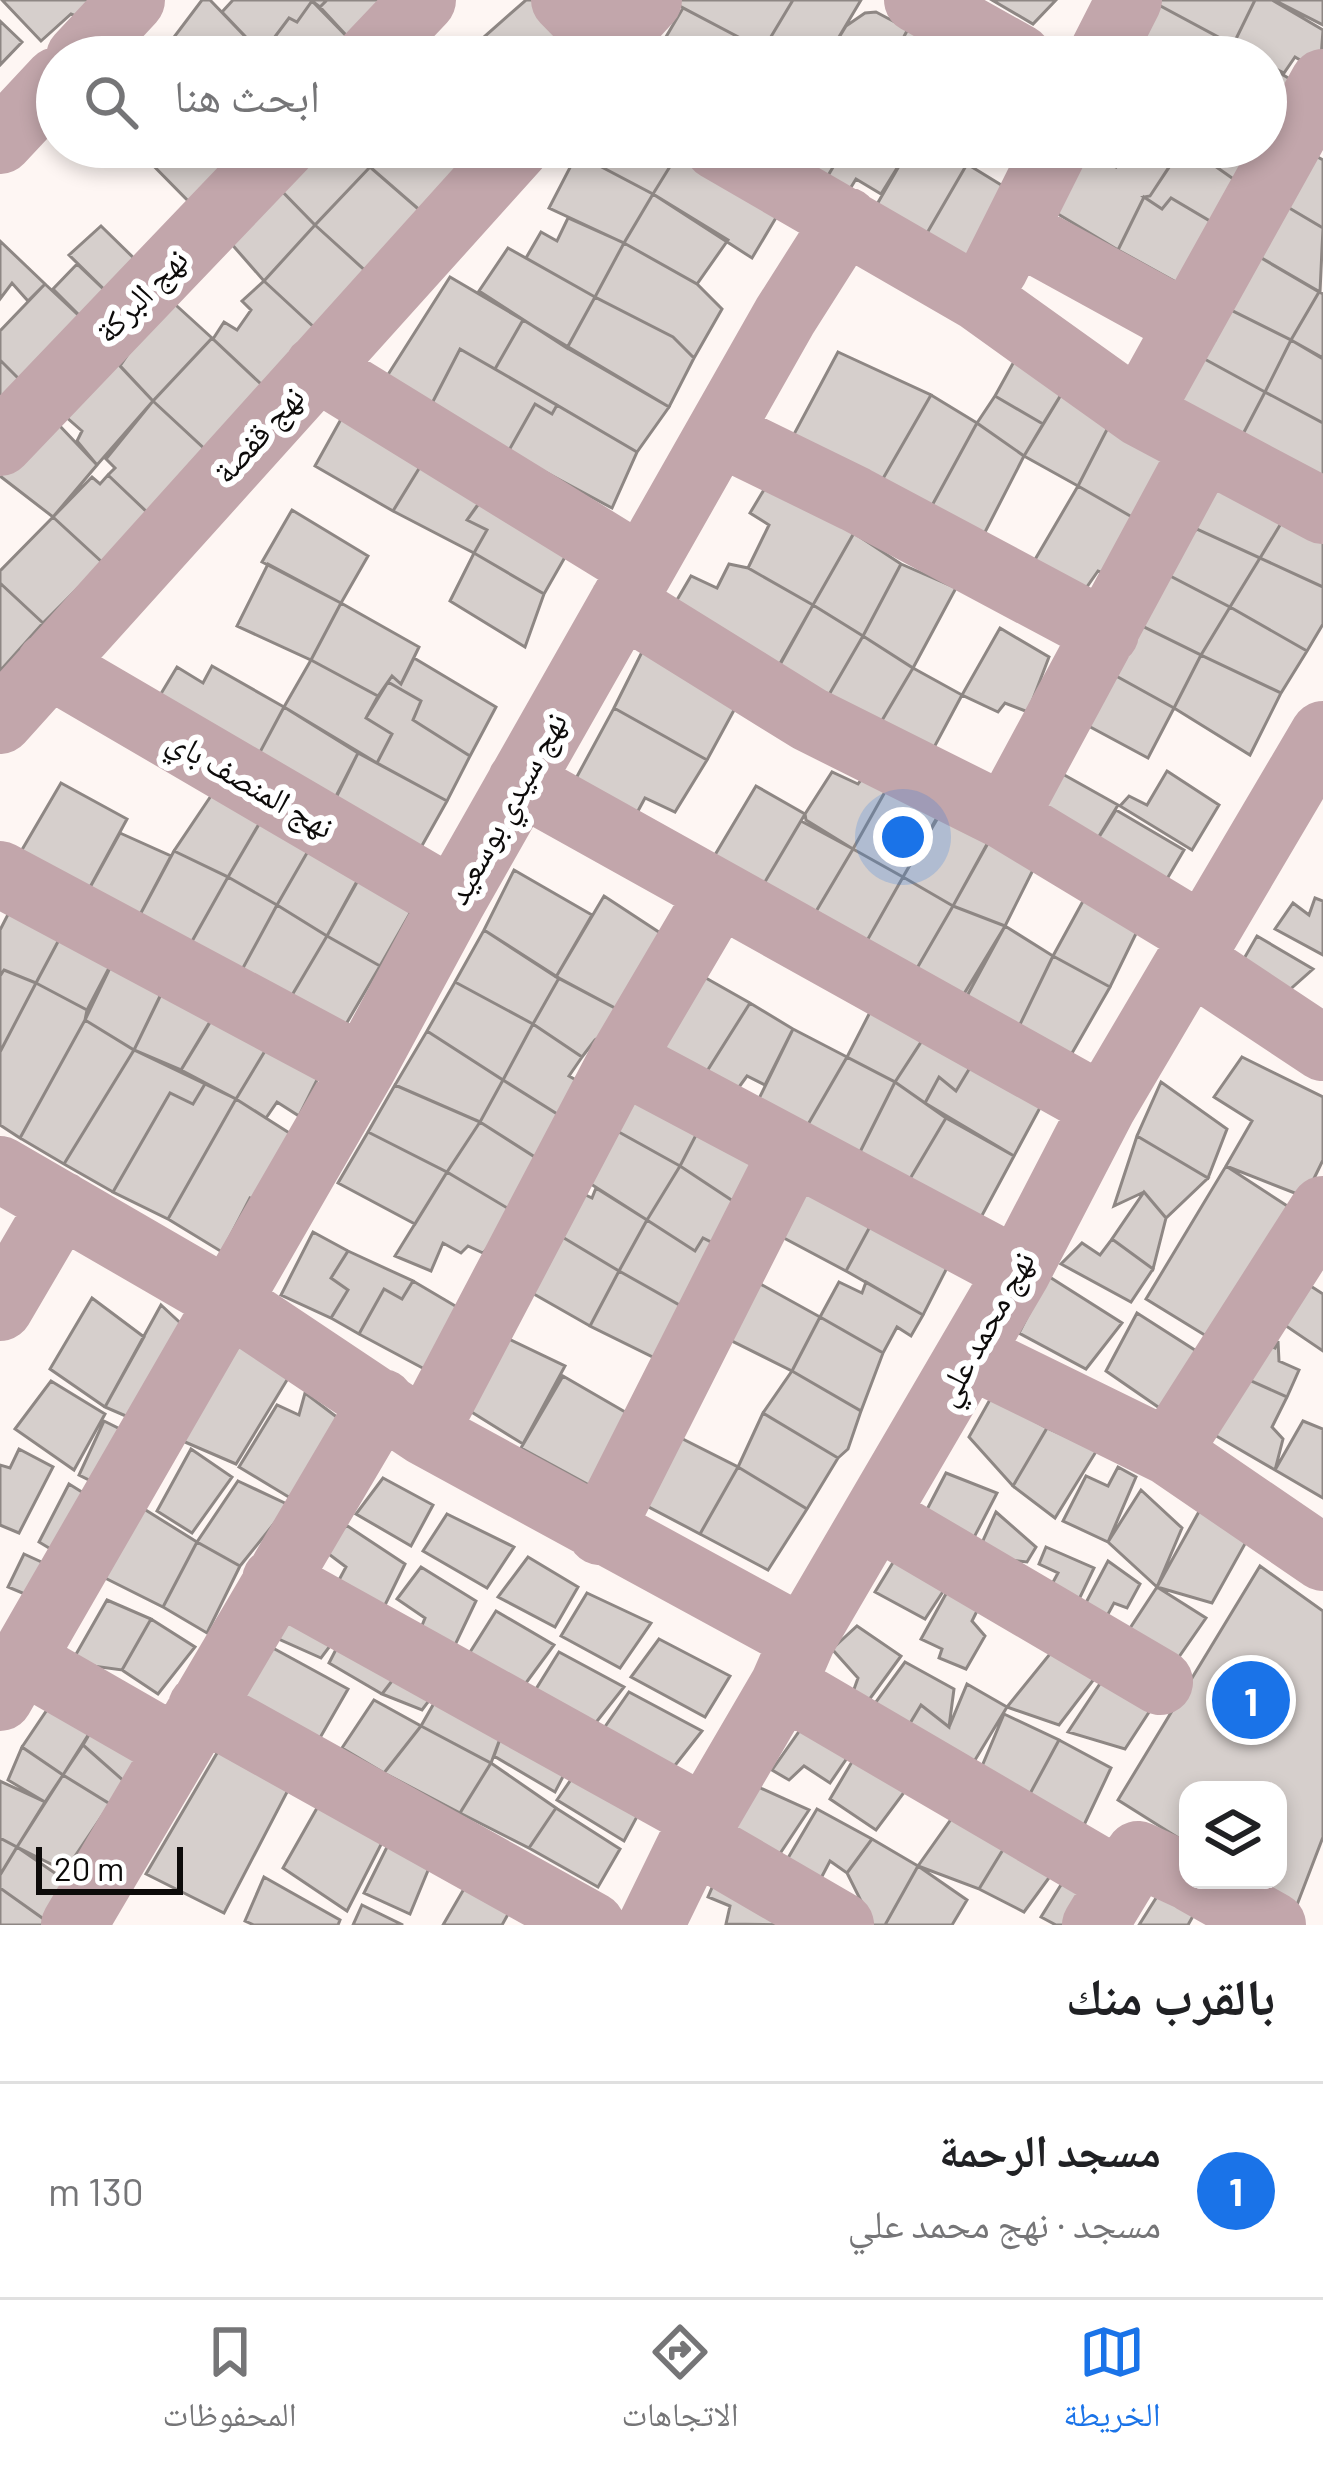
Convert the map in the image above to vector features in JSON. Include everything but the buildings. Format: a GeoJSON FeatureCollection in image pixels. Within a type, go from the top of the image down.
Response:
{"type":"FeatureCollection","features":[{"type":"Feature","properties":{"kind":"street"},"geometry":{"type":"LineString","coordinates":[[99,36],[133,0]]}},
{"type":"Feature","properties":{"kind":"street"},"geometry":{"type":"LineString","coordinates":[[389,36],[423,0]]}},
{"type":"Feature","properties":{"kind":"street"},"geometry":{"type":"LineString","coordinates":[[917,0],[981,36]]}},
{"type":"Feature","properties":{"kind":"street"},"geometry":{"type":"LineString","coordinates":[[1111,36],[1130,0]]}},
{"type":"Feature","properties":{"kind":"street"},"geometry":{"type":"LineString","coordinates":[[1287,147],[1323,82]]}},
{"type":"Feature","properties":{"kind":"street"},"geometry":{"type":"LineString","coordinates":[[0,141],[36,102]]}},
{"type":"Feature","properties":{"kind":"street","name":"نهج البركة"},"geometry":{"type":"LineString","coordinates":[[0,443],[263,168]]}},
{"type":"Feature","properties":{"kind":"street","name":"نهج قفصة"},"geometry":{"type":"LineString","coordinates":[[0,721],[498,168]]}},
{"type":"Feature","properties":{"kind":"street"},"geometry":{"type":"LineString","coordinates":[[754,168],[978,298],[1139,413],[1323,511]]}},
{"type":"Feature","properties":{"kind":"street"},"geometry":{"type":"LineString","coordinates":[[978,298],[1046,168]]}},
{"type":"Feature","properties":{"kind":"street"},"geometry":{"type":"LineString","coordinates":[[1139,413],[1276,168]]}},
{"type":"Feature","properties":{"kind":"street","name":"نهج سيدي بوسعيد"},"geometry":{"type":"LineString","coordinates":[[11,1679],[363,1068],[785,316],[846,220]]}},
{"type":"Feature","properties":{"kind":"street"},"geometry":{"type":"LineString","coordinates":[[1016,230],[1189,325]]}},
{"type":"Feature","properties":{"kind":"street"},"geometry":{"type":"LineString","coordinates":[[317,368],[632,586],[809,719],[1006,817],[1197,948],[1323,1048]]}},
{"type":"Feature","properties":{"kind":"street"},"geometry":{"type":"LineString","coordinates":[[720,433],[1106,633]]}},
{"type":"Feature","properties":{"kind":"street"},"geometry":{"type":"LineString","coordinates":[[1006,817],[1204,448]]}},
{"type":"Feature","properties":{"kind":"street","name":"نهج المنصف باي"},"geometry":{"type":"LineString","coordinates":[[50,665],[453,901]]}},
{"type":"Feature","properties":{"kind":"street","name":"نهج محمد علي"},"geometry":{"type":"LineString","coordinates":[[651,1925],[698,1828],[1018,1271],[1103,1107],[1323,734]]}},
{"type":"Feature","properties":{"kind":"street"},"geometry":{"type":"LineString","coordinates":[[520,782],[1103,1107]]}},
{"type":"Feature","properties":{"kind":"street"},"geometry":{"type":"LineString","coordinates":[[0,874],[363,1068]]}},
{"type":"Feature","properties":{"kind":"street"},"geometry":{"type":"LineString","coordinates":[[74,1925],[275,1580],[404,1417],[718,895]]}},
{"type":"Feature","properties":{"kind":"street"},"geometry":{"type":"LineString","coordinates":[[621,1060],[1018,1271]]}},
{"type":"Feature","properties":{"kind":"street"},"geometry":{"type":"LineString","coordinates":[[600,1532],[792,1152]]}},
{"type":"Feature","properties":{"kind":"street"},"geometry":{"type":"LineString","coordinates":[[0,1169],[226,1300],[404,1417],[600,1532],[793,1662],[1108,1904],[1138,1854],[1179,1873]]}},
{"type":"Feature","properties":{"kind":"street"},"geometry":{"type":"LineString","coordinates":[[0,1308],[61,1204]]}},
{"type":"Feature","properties":{"kind":"street"},"geometry":{"type":"LineString","coordinates":[[1168,1452],[1323,1209]]}},
{"type":"Feature","properties":{"kind":"street"},"geometry":{"type":"LineString","coordinates":[[970,1355],[1168,1452],[1323,1558]]}},
{"type":"Feature","properties":{"kind":"street"},"geometry":{"type":"LineString","coordinates":[[877,1516],[1160,1682]]}},
{"type":"Feature","properties":{"kind":"street"},"geometry":{"type":"LineString","coordinates":[[275,1580],[698,1828],[841,1925]]}},
{"type":"Feature","properties":{"kind":"street"},"geometry":{"type":"LineString","coordinates":[[11,1679],[189,1728],[592,1925]]}},
{"type":"Feature","properties":{"kind":"street"},"geometry":{"type":"LineString","coordinates":[[1209,1889],[1274,1925]]}},
{"type":"Feature","properties":{"kind":"place","name":"مسجد الرحمة"},"geometry":{"type":"Point","coordinates":[1251,1700]}}]}
